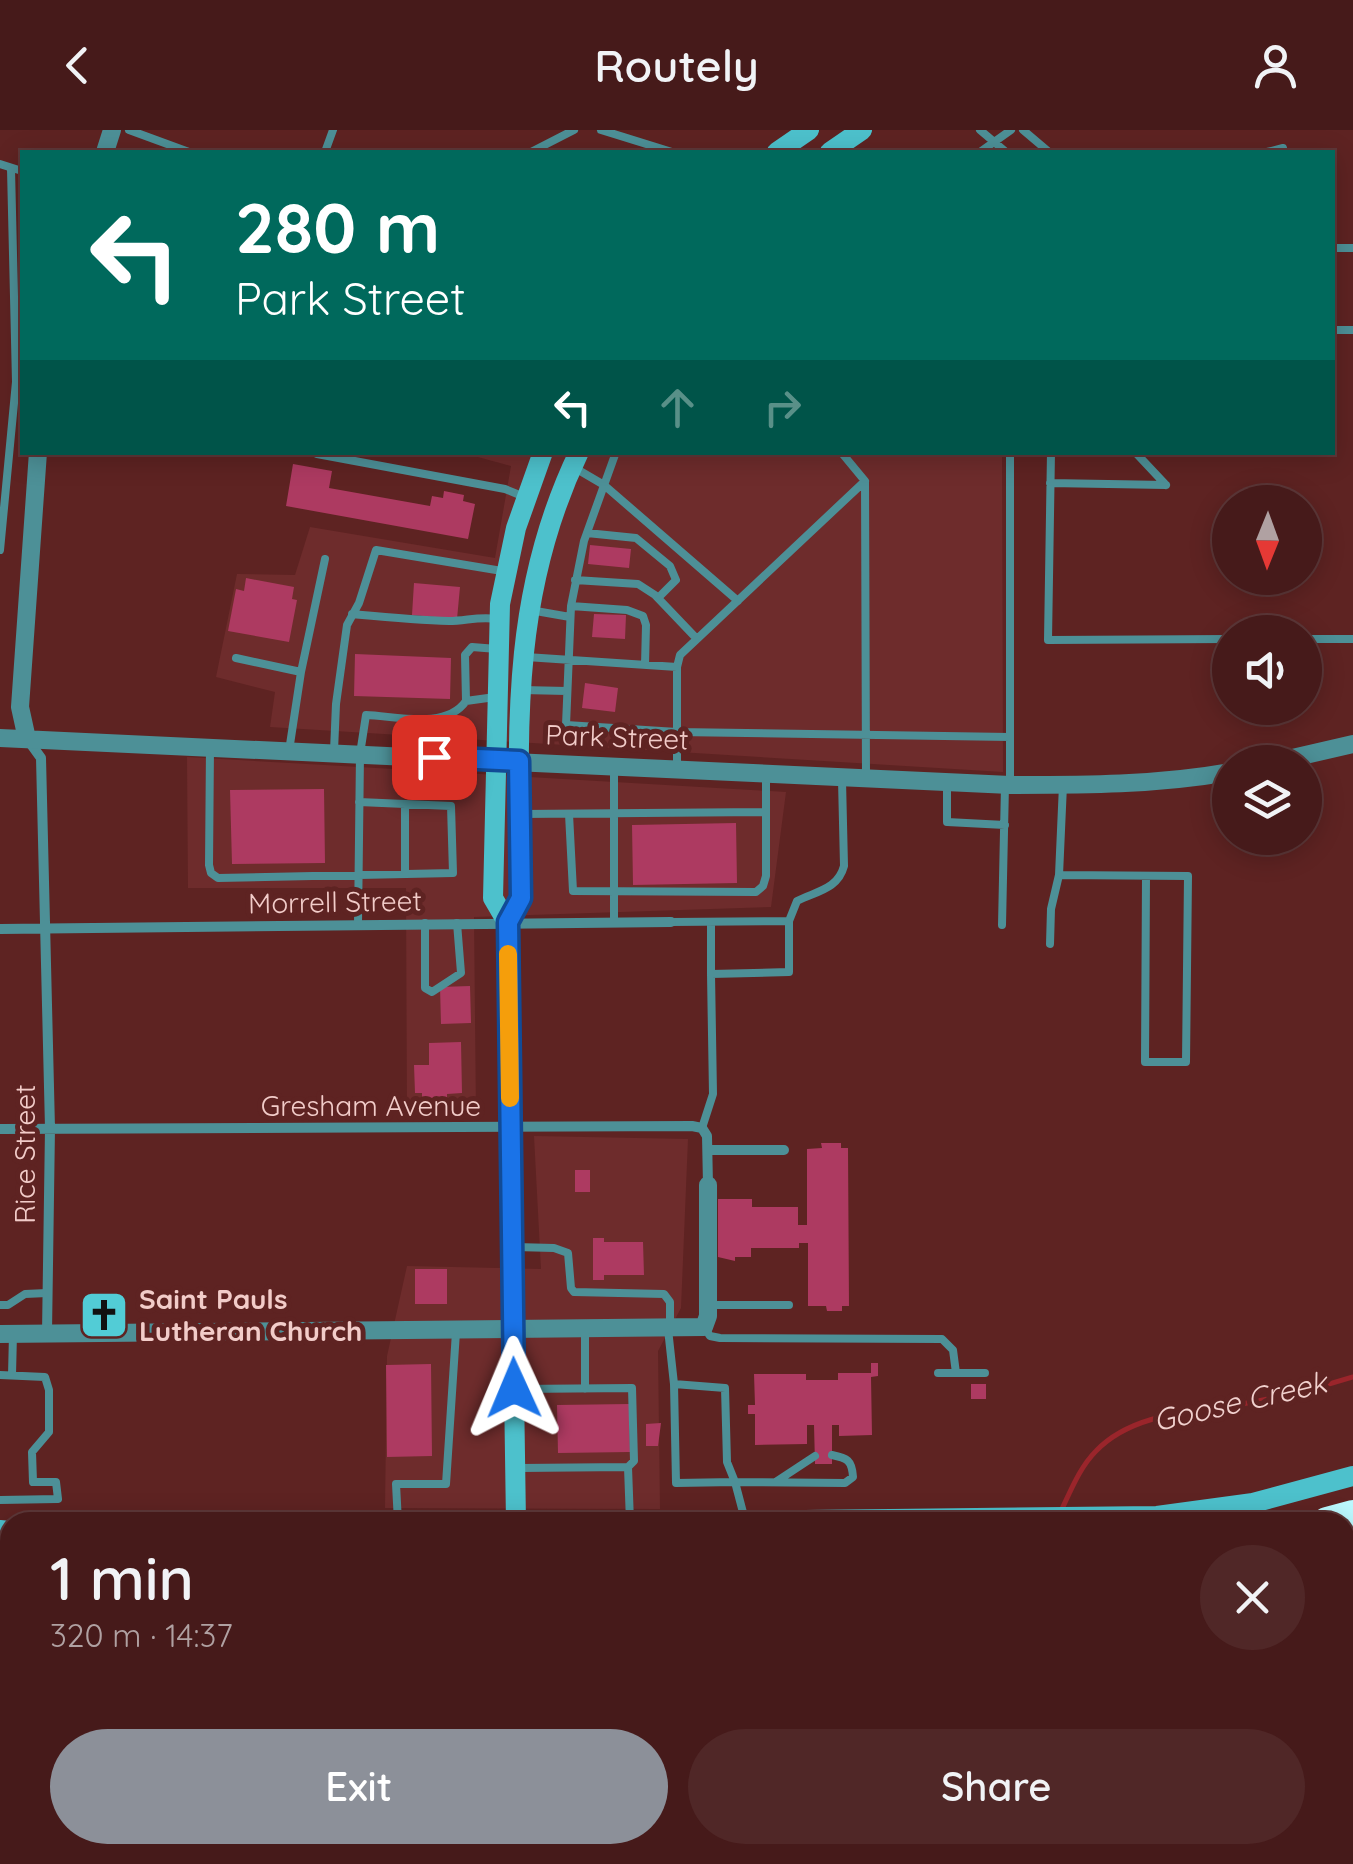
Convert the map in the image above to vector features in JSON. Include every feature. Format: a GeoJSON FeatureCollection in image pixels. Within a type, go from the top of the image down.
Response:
{"type":"FeatureCollection","features":[{"type":"Feature","properties":{"kind":"main road"},"geometry":{"type":"LineString","coordinates":[[779,150],[809,130]]}},
{"type":"Feature","properties":{"kind":"main road"},"geometry":{"type":"LineString","coordinates":[[833,150],[862,130]]}},
{"type":"Feature","properties":{"kind":"main road"},"geometry":{"type":"LineString","coordinates":[[508,922],[493,898],[498,620],[516,528],[543,455]]}},
{"type":"Feature","properties":{"kind":"main road"},"geometry":{"type":"LineString","coordinates":[[516,1512],[508,922],[521,898],[522,656],[528,609],[546,536],[575,459]]}},
{"type":"Feature","properties":{"kind":"main road"},"geometry":{"type":"LineString","coordinates":[[1191,1512],[1253,1504],[1353,1476]]}},
{"type":"Feature","properties":{"kind":"street"},"geometry":{"type":"LineString","coordinates":[[27,739],[20,707],[38,455]]}},
{"type":"Feature","properties":{"kind":"street","name":"Park Street"},"geometry":{"type":"LineString","coordinates":[[0,738],[1008,784],[1184,780],[1212,775]]}},
{"type":"Feature","properties":{"kind":"street","name":"Rice Street"},"geometry":{"type":"LineString","coordinates":[[27,739],[41,758],[50,1128],[47,1334]]}},
{"type":"Feature","properties":{"kind":"street"},"geometry":{"type":"LineString","coordinates":[[1322,751],[1353,744]]}},
{"type":"Feature","properties":{"kind":"street","name":"Morrell Street"},"geometry":{"type":"LineString","coordinates":[[0,929],[671,922]]}},
{"type":"Feature","properties":{"kind":"street"},"geometry":{"type":"LineString","coordinates":[[6,1334],[704,1327],[708,1306],[708,1150],[702,1128]]}},
{"type":"Feature","properties":{"kind":"street","name":"Gresham Avenue"},"geometry":{"type":"LineString","coordinates":[[0,1129],[702,1128]]}},
{"type":"Feature","properties":{"kind":"street"},"geometry":{"type":"LineString","coordinates":[[708,1150],[784,1150]]}},
{"type":"Feature","properties":{"kind":"lane"},"geometry":{"type":"LineString","coordinates":[[129,130],[184,150]]}},
{"type":"Feature","properties":{"kind":"lane"},"geometry":{"type":"LineString","coordinates":[[535,150],[574,130]]}},
{"type":"Feature","properties":{"kind":"lane"},"geometry":{"type":"LineString","coordinates":[[601,130],[666,150]]}},
{"type":"Feature","properties":{"kind":"lane"},"geometry":{"type":"LineString","coordinates":[[980,130],[1004,150]]}},
{"type":"Feature","properties":{"kind":"lane"},"geometry":{"type":"LineString","coordinates":[[984,150],[1011,130]]}},
{"type":"Feature","properties":{"kind":"lane"},"geometry":{"type":"LineString","coordinates":[[1023,130],[1047,150]]}},
{"type":"Feature","properties":{"kind":"lane"},"geometry":{"type":"LineString","coordinates":[[1274,150],[1282,148]]}},
{"type":"Feature","properties":{"kind":"lane"},"geometry":{"type":"LineString","coordinates":[[0,164],[20,171]]}},
{"type":"Feature","properties":{"kind":"lane"},"geometry":{"type":"LineString","coordinates":[[0,550],[16,382],[11,169]]}},
{"type":"Feature","properties":{"kind":"lane"},"geometry":{"type":"LineString","coordinates":[[322,455],[505,490],[527,498]]}},
{"type":"Feature","properties":{"kind":"lane"},"geometry":{"type":"LineString","coordinates":[[615,455],[586,533],[570,606],[566,725],[676,732],[1010,737]]}},
{"type":"Feature","properties":{"kind":"lane"},"geometry":{"type":"LineString","coordinates":[[843,455],[865,481],[866,777]]}},
{"type":"Feature","properties":{"kind":"lane"},"geometry":{"type":"LineString","coordinates":[[1002,926],[1010,737],[1010,455]]}},
{"type":"Feature","properties":{"kind":"lane"},"geometry":{"type":"LineString","coordinates":[[1051,455],[1048,640],[1212,640]]}},
{"type":"Feature","properties":{"kind":"lane"},"geometry":{"type":"LineString","coordinates":[[1050,483],[1166,485],[1137,455]]}},
{"type":"Feature","properties":{"kind":"lane"},"geometry":{"type":"LineString","coordinates":[[575,459],[738,601]]}},
{"type":"Feature","properties":{"kind":"lane"},"geometry":{"type":"LineString","coordinates":[[677,767],[676,667],[680,655],[865,481]]}},
{"type":"Feature","properties":{"kind":"lane"},"geometry":{"type":"LineString","coordinates":[[586,533],[636,538],[670,566],[676,580],[658,598]]}},
{"type":"Feature","properties":{"kind":"lane"},"geometry":{"type":"LineString","coordinates":[[334,753],[347,624],[376,550],[507,572]]}},
{"type":"Feature","properties":{"kind":"lane"},"geometry":{"type":"LineString","coordinates":[[289,751],[300,672],[326,560]]}},
{"type":"Feature","properties":{"kind":"lane"},"geometry":{"type":"LineString","coordinates":[[576,580],[638,584],[658,598],[697,639]]}},
{"type":"Feature","properties":{"kind":"lane"},"geometry":{"type":"LineString","coordinates":[[570,606],[627,610],[643,616],[645,665]]}},
{"type":"Feature","properties":{"kind":"lane"},"geometry":{"type":"LineString","coordinates":[[528,609],[570,618]]}},
{"type":"Feature","properties":{"kind":"lane"},"geometry":{"type":"LineString","coordinates":[[352,614],[456,621],[482,616],[498,620]]}},
{"type":"Feature","properties":{"kind":"lane"},"geometry":{"type":"LineString","coordinates":[[1322,639],[1353,639]]}},
{"type":"Feature","properties":{"kind":"lane"},"geometry":{"type":"LineString","coordinates":[[358,924],[360,754],[366,715],[436,719],[460,708],[466,700],[465,655],[472,647],[498,649]]}},
{"type":"Feature","properties":{"kind":"lane"},"geometry":{"type":"LineString","coordinates":[[522,656],[676,667]]}},
{"type":"Feature","properties":{"kind":"lane"},"geometry":{"type":"LineString","coordinates":[[236,658],[300,672]]}},
{"type":"Feature","properties":{"kind":"lane"},"geometry":{"type":"LineString","coordinates":[[521,690],[567,691]]}},
{"type":"Feature","properties":{"kind":"lane"},"geometry":{"type":"LineString","coordinates":[[466,700],[496,697]]}},
{"type":"Feature","properties":{"kind":"lane"},"geometry":{"type":"LineString","coordinates":[[434,757],[436,719]]}},
{"type":"Feature","properties":{"kind":"lane"},"geometry":{"type":"LineString","coordinates":[[210,747],[211,873],[218,878],[453,873],[451,806],[359,802]]}},
{"type":"Feature","properties":{"kind":"lane"},"geometry":{"type":"LineString","coordinates":[[614,764],[614,922]]}},
{"type":"Feature","properties":{"kind":"lane"},"geometry":{"type":"LineString","coordinates":[[569,814],[572,891],[756,892],[766,876],[766,772]]}},
{"type":"Feature","properties":{"kind":"lane"},"geometry":{"type":"LineString","coordinates":[[711,974],[789,972],[789,922],[798,901],[834,885],[844,866],[842,776]]}},
{"type":"Feature","properties":{"kind":"lane"},"geometry":{"type":"LineString","coordinates":[[947,782],[947,822],[1005,825]]}},
{"type":"Feature","properties":{"kind":"lane"},"geometry":{"type":"LineString","coordinates":[[1050,944],[1051,909],[1059,875],[1063,784]]}},
{"type":"Feature","properties":{"kind":"lane"},"geometry":{"type":"LineString","coordinates":[[405,804],[405,874]]}},
{"type":"Feature","properties":{"kind":"lane"},"geometry":{"type":"LineString","coordinates":[[520,814],[766,812]]}},
{"type":"Feature","properties":{"kind":"lane"},"geometry":{"type":"LineString","coordinates":[[1059,875],[1188,876],[1186,1062],[1145,1062],[1146,876]]}},
{"type":"Feature","properties":{"kind":"lane"},"geometry":{"type":"LineString","coordinates":[[671,922],[789,922]]}},
{"type":"Feature","properties":{"kind":"lane"},"geometry":{"type":"LineString","coordinates":[[702,1128],[713,1094],[711,922]]}},
{"type":"Feature","properties":{"kind":"lane"},"geometry":{"type":"LineString","coordinates":[[425,923],[425,988],[432,992],[461,973],[458,923]]}},
{"type":"Feature","properties":{"kind":"lane"},"geometry":{"type":"LineString","coordinates":[[512,1247],[554,1248],[568,1253],[570,1288],[574,1292],[664,1294],[670,1302],[676,1482],[845,1483],[853,1476],[851,1463],[847,1458],[832,1455]]}},
{"type":"Feature","properties":{"kind":"lane"},"geometry":{"type":"LineString","coordinates":[[0,1305],[8,1305],[25,1294],[47,1294]]}},
{"type":"Feature","properties":{"kind":"lane"},"geometry":{"type":"LineString","coordinates":[[708,1306],[789,1305]]}},
{"type":"Feature","properties":{"kind":"lane"},"geometry":{"type":"LineString","coordinates":[[586,1327],[586,1389]]}},
{"type":"Feature","properties":{"kind":"lane"},"geometry":{"type":"LineString","coordinates":[[704,1327],[710,1336],[720,1338],[942,1338],[951,1346],[956,1373]]}},
{"type":"Feature","properties":{"kind":"lane"},"geometry":{"type":"LineString","coordinates":[[397,1512],[396,1484],[446,1484],[456,1328]]}},
{"type":"Feature","properties":{"kind":"lane"},"geometry":{"type":"LineString","coordinates":[[6,1334],[12,1375]]}},
{"type":"Feature","properties":{"kind":"lane"},"geometry":{"type":"LineString","coordinates":[[938,1373],[985,1373]]}},
{"type":"Feature","properties":{"kind":"lane"},"geometry":{"type":"LineString","coordinates":[[0,1375],[45,1376],[49,1432],[32,1452],[33,1482],[56,1482],[58,1499],[0,1500]]}},
{"type":"Feature","properties":{"kind":"lane"},"geometry":{"type":"LineString","coordinates":[[674,1384],[725,1388],[728,1462],[743,1512]]}},
{"type":"Feature","properties":{"kind":"lane"},"geometry":{"type":"LineString","coordinates":[[514,1388],[632,1388],[634,1462],[628,1467],[515,1468]]}},
{"type":"Feature","properties":{"kind":"lane"},"geometry":{"type":"LineString","coordinates":[[774,1482],[815,1456]]}},
{"type":"Feature","properties":{"kind":"lane"},"geometry":{"type":"LineString","coordinates":[[627,1512],[628,1467]]}},
{"type":"Feature","properties":{"kind":"shaded area"},"geometry":{"type":"Polygon","coordinates":[[[470,455],[1002,455],[1003,772],[270,727],[275,692],[216,677],[237,574],[295,575],[310,527],[495,558],[511,466],[470,455]]]}},
{"type":"Feature","properties":{"kind":"shaded area"},"geometry":{"type":"Polygon","coordinates":[[[187,757],[786,792],[771,907],[474,917],[476,1114],[407,1115],[406,888],[188,888],[187,757]]]}},
{"type":"Feature","properties":{"kind":"shaded area"},"geometry":{"type":"Polygon","coordinates":[[[534,1136],[688,1139],[681,1308],[658,1351],[660,1509],[385,1508],[387,1356],[407,1266],[541,1269],[534,1136]]]}},
{"type":"Feature","properties":{"kind":"building"},"geometry":{"type":"Polygon","coordinates":[[[293,464],[332,471],[329,488],[430,506],[432,496],[443,498],[444,491],[464,495],[463,501],[475,504],[468,539],[286,506],[293,464]]]}},
{"type":"Feature","properties":{"kind":"building"},"geometry":{"type":"Polygon","coordinates":[[[590,545],[631,549],[629,568],[588,564],[590,545]]]}},
{"type":"Feature","properties":{"kind":"building"},"geometry":{"type":"Polygon","coordinates":[[[246,578],[294,587],[292,599],[297,600],[289,642],[228,631],[236,589],[244,591],[246,578]]]}},
{"type":"Feature","properties":{"kind":"building"},"geometry":{"type":"Polygon","coordinates":[[[414,583],[460,587],[457,619],[412,615],[414,583]]]}},
{"type":"Feature","properties":{"kind":"building"},"geometry":{"type":"Polygon","coordinates":[[[594,614],[626,615],[625,639],[592,637],[594,614]]]}},
{"type":"Feature","properties":{"kind":"building"},"geometry":{"type":"Polygon","coordinates":[[[355,654],[451,658],[450,699],[354,696],[355,654]]]}},
{"type":"Feature","properties":{"kind":"building"},"geometry":{"type":"Polygon","coordinates":[[[585,683],[618,688],[615,712],[582,708],[585,683]]]}},
{"type":"Feature","properties":{"kind":"building"},"geometry":{"type":"Polygon","coordinates":[[[324,789],[325,863],[232,864],[230,790],[324,789]]]}},
{"type":"Feature","properties":{"kind":"building"},"geometry":{"type":"Polygon","coordinates":[[[736,823],[737,883],[633,885],[632,825],[736,823]]]}},
{"type":"Feature","properties":{"kind":"building"},"geometry":{"type":"Polygon","coordinates":[[[470,986],[471,1023],[441,1024],[440,987],[470,986]]]}},
{"type":"Feature","properties":{"kind":"building"},"geometry":{"type":"Polygon","coordinates":[[[461,1042],[462,1093],[447,1094],[447,1103],[422,1103],[422,1093],[415,1093],[414,1065],[429,1065],[429,1043],[461,1042]]]}},
{"type":"Feature","properties":{"kind":"building"},"geometry":{"type":"Polygon","coordinates":[[[821,1143],[841,1143],[841,1148],[848,1148],[849,1306],[842,1306],[842,1311],[808,1306],[808,1243],[799,1243],[799,1248],[751,1248],[751,1257],[735,1257],[735,1261],[718,1257],[718,1199],[752,1199],[752,1207],[798,1207],[798,1225],[807,1225],[807,1149],[822,1148],[821,1143]]]}},
{"type":"Feature","properties":{"kind":"building"},"geometry":{"type":"Polygon","coordinates":[[[575,1170],[590,1170],[590,1192],[575,1192],[575,1170]]]}},
{"type":"Feature","properties":{"kind":"building"},"geometry":{"type":"Polygon","coordinates":[[[593,1238],[604,1238],[604,1242],[643,1242],[644,1275],[604,1275],[604,1280],[593,1280],[593,1238]]]}},
{"type":"Feature","properties":{"kind":"building"},"geometry":{"type":"Polygon","coordinates":[[[415,1269],[447,1269],[447,1304],[415,1304],[415,1269]]]}},
{"type":"Feature","properties":{"kind":"building"},"geometry":{"type":"Polygon","coordinates":[[[871,1363],[878,1363],[878,1376],[871,1377],[872,1435],[839,1436],[839,1425],[832,1425],[832,1464],[815,1464],[814,1425],[807,1425],[807,1444],[755,1445],[755,1414],[748,1414],[748,1405],[755,1405],[754,1374],[806,1374],[806,1380],[838,1380],[838,1373],[871,1373],[871,1363]]]}},
{"type":"Feature","properties":{"kind":"building"},"geometry":{"type":"Polygon","coordinates":[[[431,1364],[432,1456],[387,1457],[386,1365],[431,1364]]]}},
{"type":"Feature","properties":{"kind":"building"},"geometry":{"type":"Polygon","coordinates":[[[971,1384],[986,1384],[986,1399],[971,1399],[971,1384]]]}},
{"type":"Feature","properties":{"kind":"building"},"geometry":{"type":"Polygon","coordinates":[[[629,1404],[630,1452],[558,1453],[557,1405],[629,1404]]]}},
{"type":"Feature","properties":{"kind":"building"},"geometry":{"type":"Polygon","coordinates":[[[661,1423],[658,1446],[646,1446],[646,1424],[661,1423]]]}},
{"type":"Feature","properties":{"kind":"waterway","name":"Goose Creek"},"geometry":{"type":"LineString","coordinates":[[1061,1511],[1090,1457],[1132,1427],[1175,1414],[1263,1400],[1353,1377]]}},
{"type":"Feature","properties":{"kind":"slow traffic"},"geometry":{"type":"LineString","coordinates":[[508,954],[510,1098]]}},
{"type":"Feature","properties":{"kind":"place","name":"Saint Pauls Lutheran Church"},"geometry":{"type":"Point","coordinates":[104,1315]}},
{"type":"Feature","properties":{"kind":"route"},"geometry":{"type":"LineString","coordinates":[[434,757],[519,761],[521,898],[508,922],[514,1388]]}}]}
